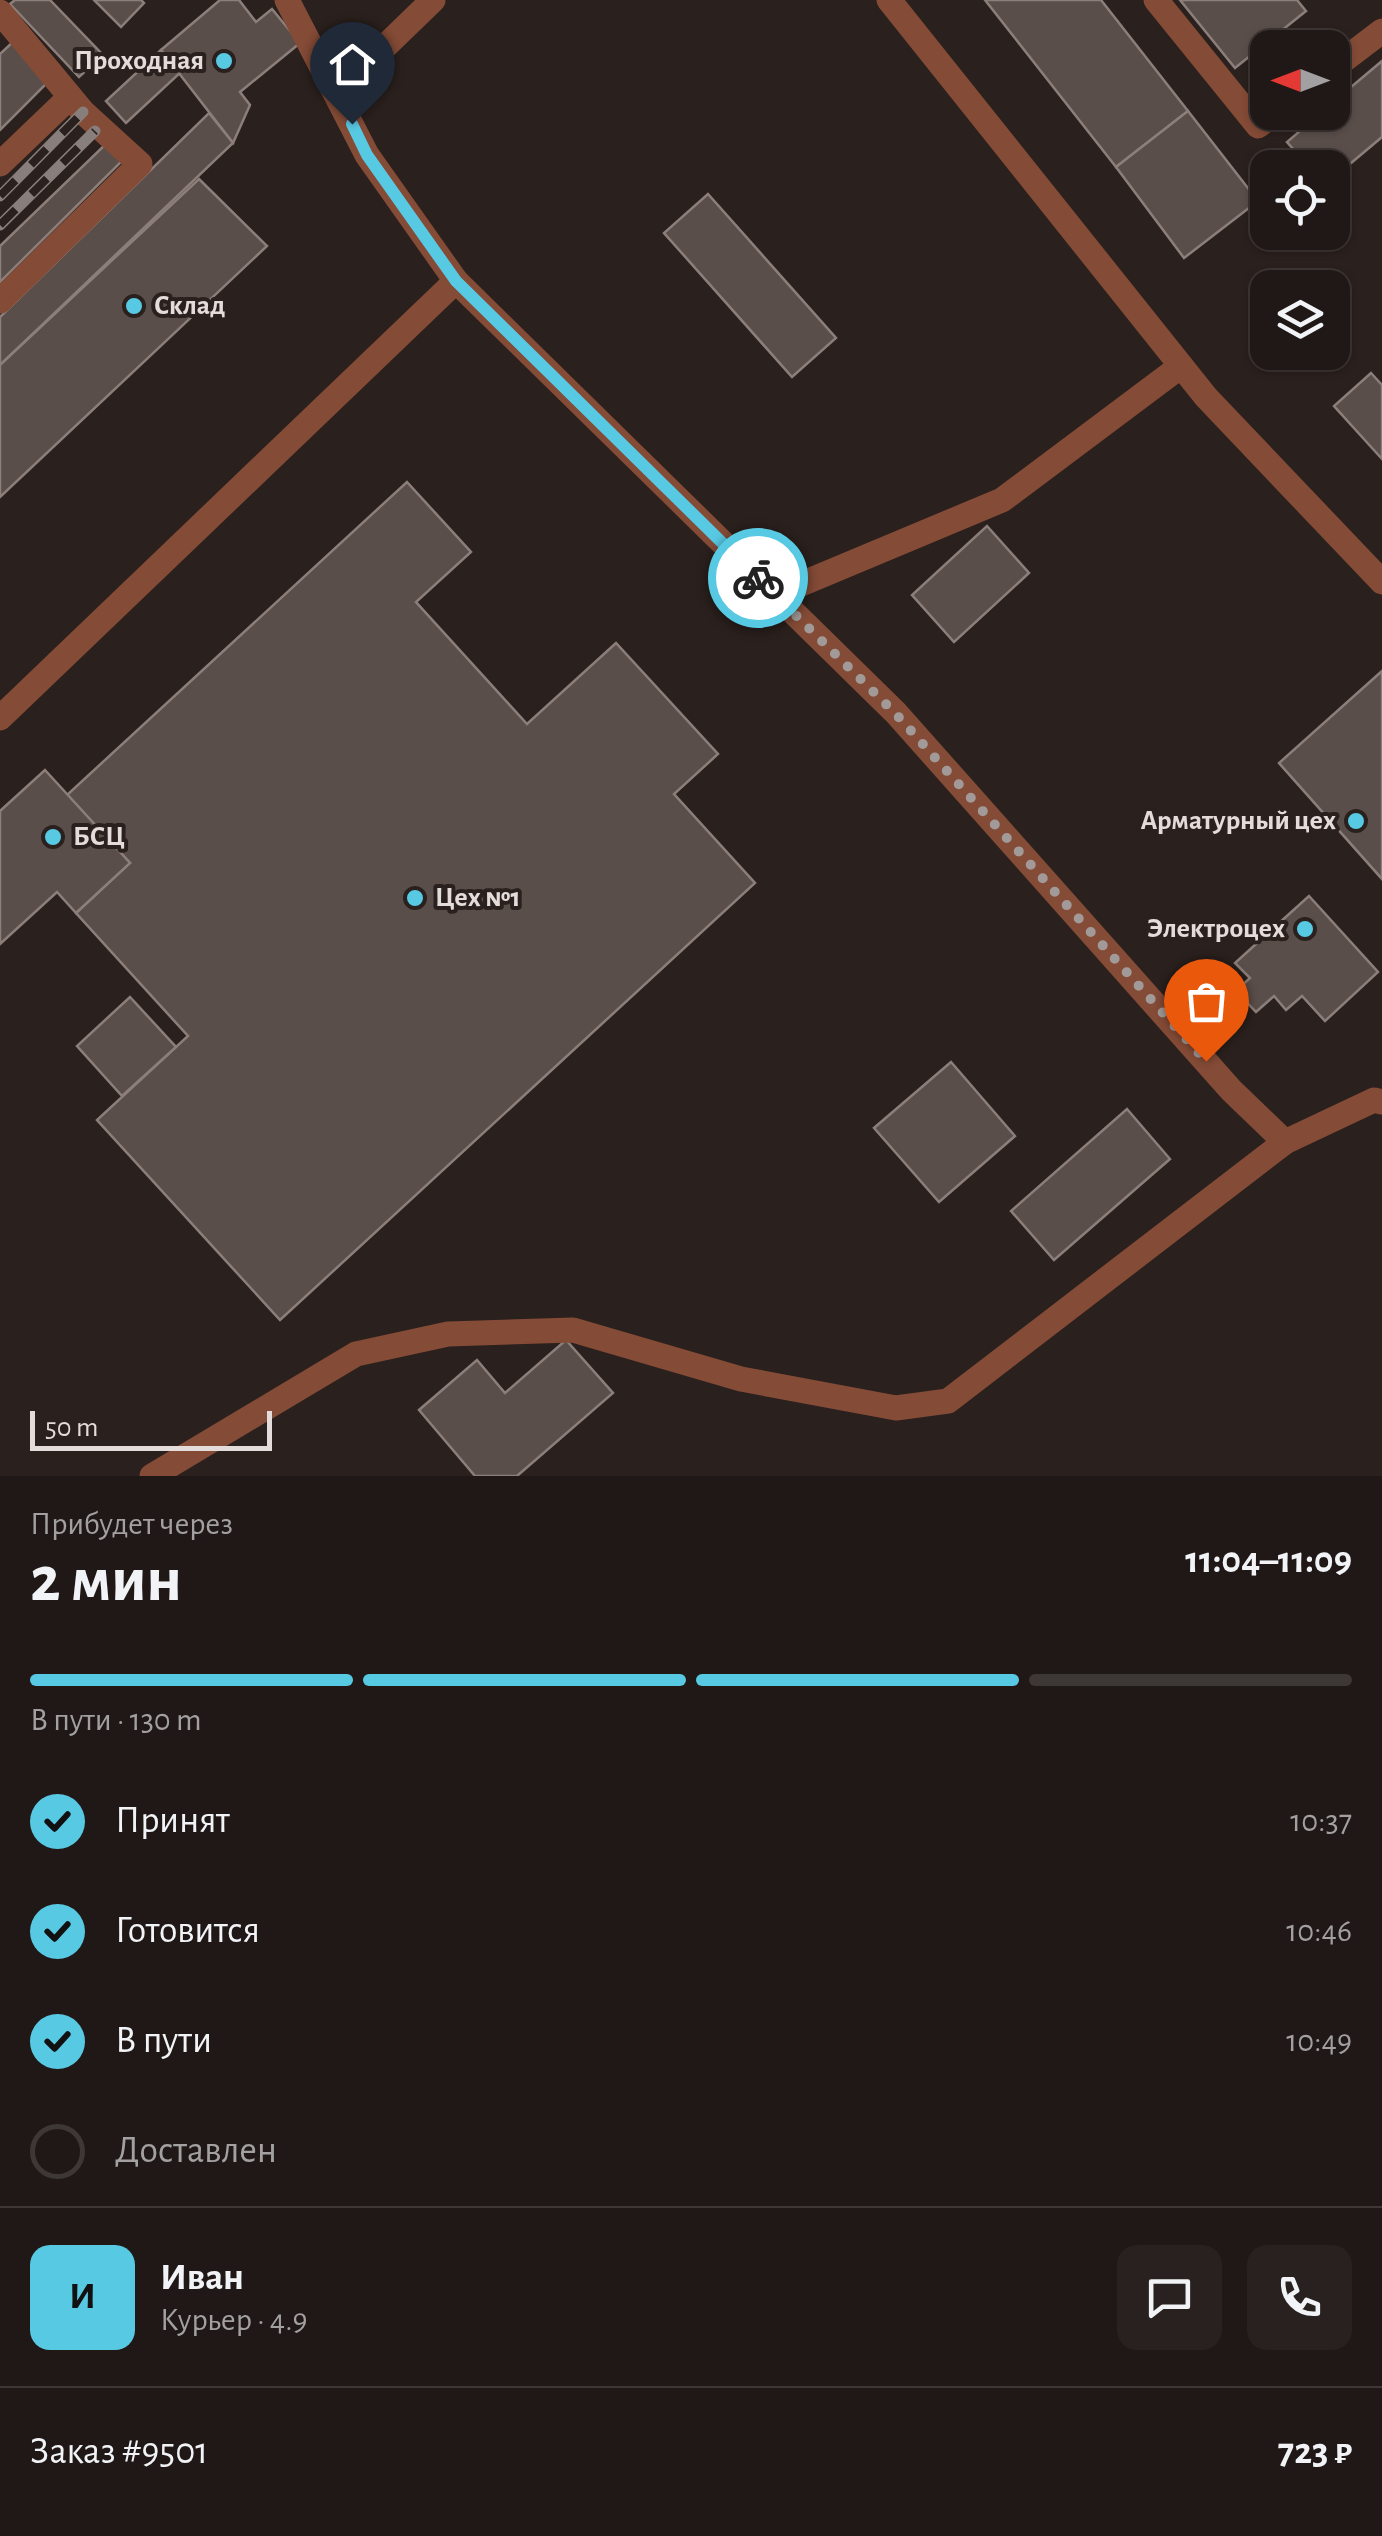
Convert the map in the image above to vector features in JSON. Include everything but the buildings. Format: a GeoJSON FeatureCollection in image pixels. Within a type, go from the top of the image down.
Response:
{"type":"FeatureCollection","features":[{"type":"Feature","properties":{"kind":"lane"},"geometry":{"type":"LineString","coordinates":[[286,0],[367,155],[456,281],[896,714],[1231,1090],[1285,1142]]}},
{"type":"Feature","properties":{"kind":"lane"},"geometry":{"type":"LineString","coordinates":[[336,94],[433,0]]}},
{"type":"Feature","properties":{"kind":"lane"},"geometry":{"type":"LineString","coordinates":[[889,0],[1206,397],[1382,582]]}},
{"type":"Feature","properties":{"kind":"lane"},"geometry":{"type":"LineString","coordinates":[[1156,0],[1250,116]]}},
{"type":"Feature","properties":{"kind":"lane"},"geometry":{"type":"LineString","coordinates":[[0,301],[140,164],[70,97],[3,23]]}},
{"type":"Feature","properties":{"kind":"lane"},"geometry":{"type":"LineString","coordinates":[[1350,55],[1382,31]]}},
{"type":"Feature","properties":{"kind":"lane"},"geometry":{"type":"LineString","coordinates":[[0,164],[70,97]]}},
{"type":"Feature","properties":{"kind":"lane"},"geometry":{"type":"LineString","coordinates":[[0,718],[456,281]]}},
{"type":"Feature","properties":{"kind":"lane"},"geometry":{"type":"LineString","coordinates":[[775,596],[1002,500],[1181,366]]}},
{"type":"Feature","properties":{"kind":"lane"},"geometry":{"type":"LineString","coordinates":[[152,1476],[356,1354],[448,1334],[573,1330],[740,1379],[896,1408],[948,1401],[1285,1142],[1374,1100],[1382,1102]]}},
{"type":"Feature","properties":{"kind":"railway"},"geometry":{"type":"LineString","coordinates":[[0,196],[83,112]]}},
{"type":"Feature","properties":{"kind":"railway"},"geometry":{"type":"LineString","coordinates":[[0,225],[95,131]]}},
{"type":"Feature","properties":{"kind":"way so far"},"geometry":{"type":"LineString","coordinates":[[758,578],[896,714],[1206,1061]]}},
{"type":"Feature","properties":{"kind":"place","name":"Проходная"},"geometry":{"type":"Point","coordinates":[224,61]}},
{"type":"Feature","properties":{"kind":"place","name":"Склад"},"geometry":{"type":"Point","coordinates":[134,306]}},
{"type":"Feature","properties":{"kind":"place","name":"Арматурный цех"},"geometry":{"type":"Point","coordinates":[1356,821]}},
{"type":"Feature","properties":{"kind":"place","name":"БСЦ"},"geometry":{"type":"Point","coordinates":[53,837]}},
{"type":"Feature","properties":{"kind":"place","name":"Цех №1"},"geometry":{"type":"Point","coordinates":[415,898]}},
{"type":"Feature","properties":{"kind":"place","name":"Электроцех"},"geometry":{"type":"Point","coordinates":[1305,929]}},
{"type":"Feature","properties":{"kind":"route"},"geometry":{"type":"LineString","coordinates":[[352,124],[367,155],[456,281],[758,578]]}}]}
